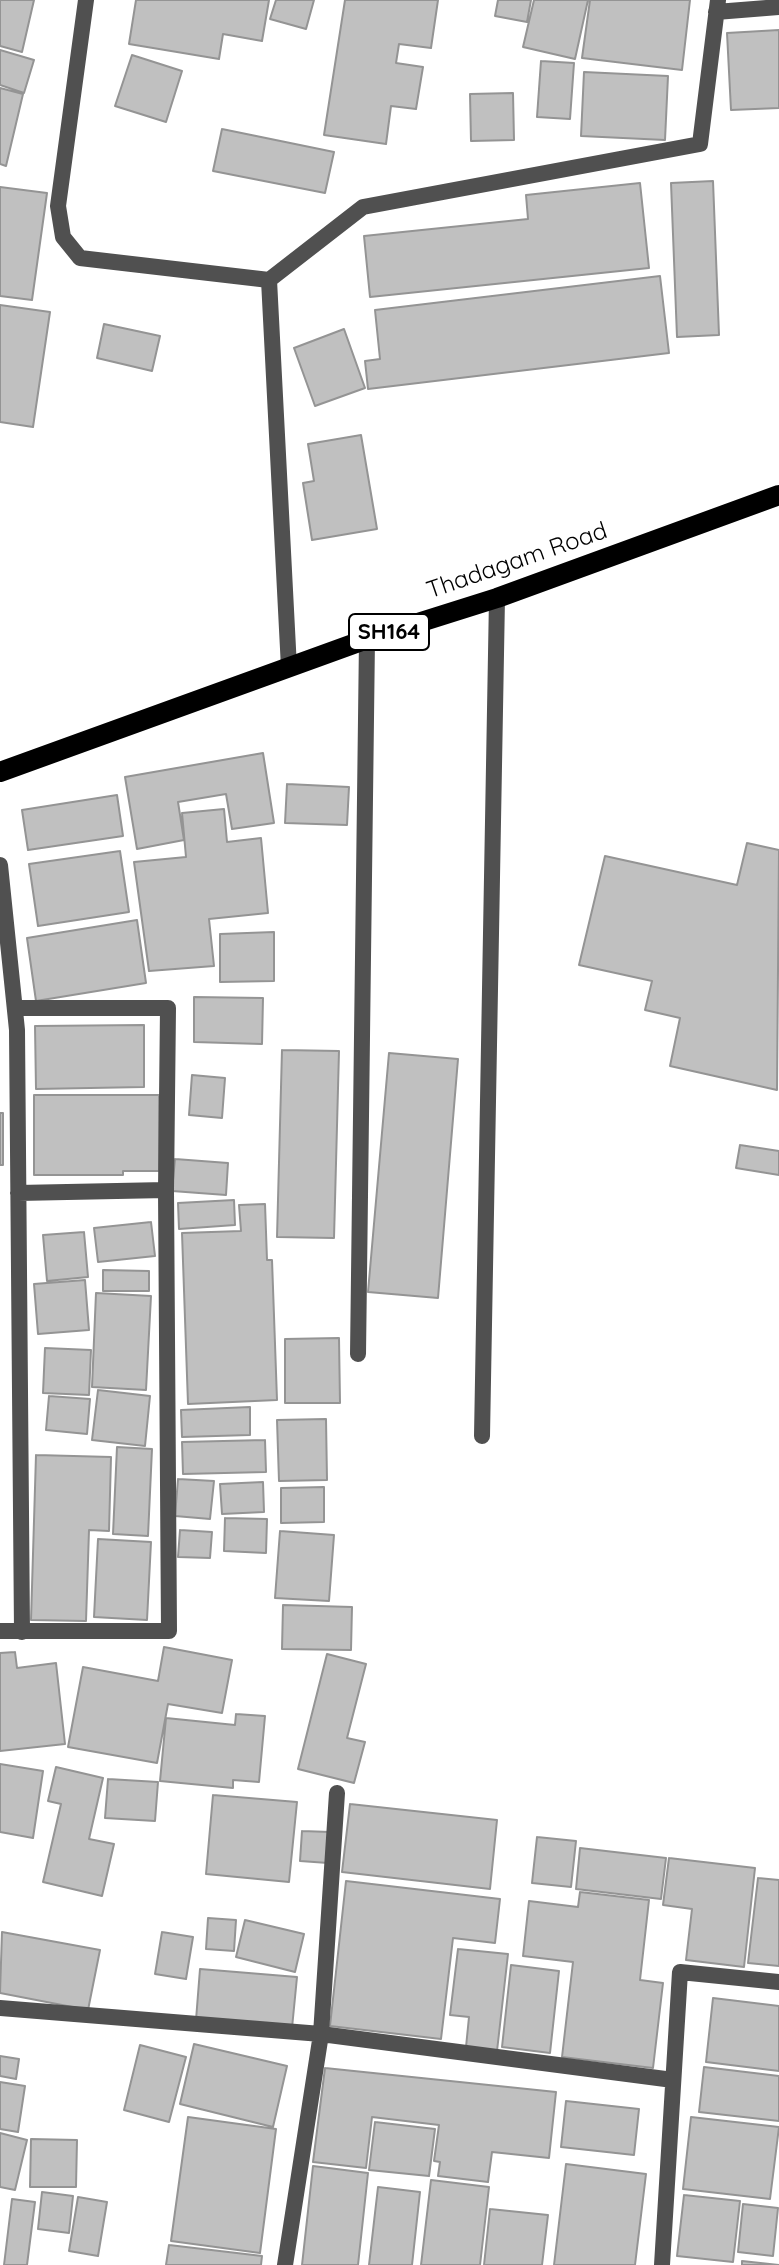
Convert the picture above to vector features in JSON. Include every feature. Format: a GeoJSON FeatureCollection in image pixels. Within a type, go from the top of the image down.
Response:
{"type":"FeatureCollection","features":[{"type":"Feature","properties":{"kind":"main road","name":"Thadagam Road"},"geometry":{"type":"LineString","coordinates":[[0,772],[367,639],[497,598],[779,495]]}},
{"type":"Feature","properties":{"kind":"street"},"geometry":{"type":"LineString","coordinates":[[86,0],[58,206],[63,237],[80,258],[269,280],[363,207],[700,144],[717,6],[779,7]]}},
{"type":"Feature","properties":{"kind":"street"},"geometry":{"type":"LineString","coordinates":[[269,280],[289,668]]}},
{"type":"Feature","properties":{"kind":"street"},"geometry":{"type":"LineString","coordinates":[[482,1436],[497,598]]}},
{"type":"Feature","properties":{"kind":"street"},"geometry":{"type":"LineString","coordinates":[[358,1354],[367,639]]}},
{"type":"Feature","properties":{"kind":"street"},"geometry":{"type":"LineString","coordinates":[[0,865],[15,1008],[22,1632]]}},
{"type":"Feature","properties":{"kind":"street"},"geometry":{"type":"LineString","coordinates":[[0,1631],[169,1631],[168,1008],[15,1008]]}},
{"type":"Feature","properties":{"kind":"street"},"geometry":{"type":"LineString","coordinates":[[18,1193],[166,1190]]}},
{"type":"Feature","properties":{"kind":"street"},"geometry":{"type":"LineString","coordinates":[[285,2265],[321,2034],[337,1793]]}},
{"type":"Feature","properties":{"kind":"street"},"geometry":{"type":"LineString","coordinates":[[662,2265],[680,1972],[779,1982]]}},
{"type":"Feature","properties":{"kind":"street"},"geometry":{"type":"LineString","coordinates":[[0,2008],[321,2034],[673,2080]]}},
{"type":"Feature","properties":{"kind":"building"},"geometry":{"type":"Polygon","coordinates":[[[0,0],[34,0],[22,52],[0,46],[0,0]]]}},
{"type":"Feature","properties":{"kind":"building"},"geometry":{"type":"Polygon","coordinates":[[[136,0],[269,0],[262,41],[223,34],[219,59],[129,44],[136,0]]]}},
{"type":"Feature","properties":{"kind":"building"},"geometry":{"type":"Polygon","coordinates":[[[276,0],[314,0],[306,29],[270,19],[276,0]]]}},
{"type":"Feature","properties":{"kind":"building"},"geometry":{"type":"Polygon","coordinates":[[[345,0],[438,0],[431,48],[399,44],[396,63],[423,67],[416,109],[391,106],[386,144],[324,135],[345,0]]]}},
{"type":"Feature","properties":{"kind":"building"},"geometry":{"type":"Polygon","coordinates":[[[498,0],[531,0],[527,22],[495,16],[498,0]]]}},
{"type":"Feature","properties":{"kind":"building"},"geometry":{"type":"Polygon","coordinates":[[[534,0],[588,0],[575,59],[523,47],[534,0]]]}},
{"type":"Feature","properties":{"kind":"building"},"geometry":{"type":"Polygon","coordinates":[[[590,0],[690,0],[682,70],[582,58],[590,0]]]}},
{"type":"Feature","properties":{"kind":"building"},"geometry":{"type":"Polygon","coordinates":[[[779,30],[779,108],[731,110],[727,33],[779,30]]]}},
{"type":"Feature","properties":{"kind":"building"},"geometry":{"type":"Polygon","coordinates":[[[0,50],[34,60],[24,93],[0,85],[0,50]]]}},
{"type":"Feature","properties":{"kind":"building"},"geometry":{"type":"Polygon","coordinates":[[[132,55],[182,71],[166,122],[115,106],[132,55]]]}},
{"type":"Feature","properties":{"kind":"building"},"geometry":{"type":"Polygon","coordinates":[[[541,61],[574,63],[570,119],[537,117],[541,61]]]}},
{"type":"Feature","properties":{"kind":"building"},"geometry":{"type":"Polygon","coordinates":[[[584,72],[668,76],[665,140],[581,136],[584,72]]]}},
{"type":"Feature","properties":{"kind":"building"},"geometry":{"type":"Polygon","coordinates":[[[0,88],[23,94],[6,166],[0,164],[0,88]]]}},
{"type":"Feature","properties":{"kind":"building"},"geometry":{"type":"Polygon","coordinates":[[[513,93],[514,140],[471,141],[470,94],[513,93]]]}},
{"type":"Feature","properties":{"kind":"building"},"geometry":{"type":"Polygon","coordinates":[[[222,129],[334,152],[325,193],[213,171],[222,129]]]}},
{"type":"Feature","properties":{"kind":"building"},"geometry":{"type":"Polygon","coordinates":[[[713,181],[719,335],[677,337],[671,183],[713,181]]]}},
{"type":"Feature","properties":{"kind":"building"},"geometry":{"type":"Polygon","coordinates":[[[640,183],[649,268],[370,297],[364,236],[528,219],[526,195],[640,183]]]}},
{"type":"Feature","properties":{"kind":"building"},"geometry":{"type":"Polygon","coordinates":[[[0,187],[47,193],[32,300],[0,296],[0,187]]]}},
{"type":"Feature","properties":{"kind":"building"},"geometry":{"type":"Polygon","coordinates":[[[660,276],[669,353],[368,389],[365,361],[380,359],[375,310],[660,276]]]}},
{"type":"Feature","properties":{"kind":"building"},"geometry":{"type":"Polygon","coordinates":[[[0,305],[50,312],[33,427],[0,422],[0,305]]]}},
{"type":"Feature","properties":{"kind":"building"},"geometry":{"type":"Polygon","coordinates":[[[104,324],[160,336],[152,371],[97,358],[104,324]]]}},
{"type":"Feature","properties":{"kind":"building"},"geometry":{"type":"Polygon","coordinates":[[[344,329],[365,388],[315,406],[294,348],[344,329]]]}},
{"type":"Feature","properties":{"kind":"building"},"geometry":{"type":"Polygon","coordinates":[[[361,435],[377,529],[312,540],[303,483],[314,481],[308,444],[361,435]]]}},
{"type":"Feature","properties":{"kind":"building"},"geometry":{"type":"Polygon","coordinates":[[[263,753],[274,823],[232,829],[226,794],[178,802],[184,840],[137,849],[125,777],[263,753]]]}},
{"type":"Feature","properties":{"kind":"building"},"geometry":{"type":"Polygon","coordinates":[[[287,784],[349,787],[347,825],[285,823],[287,784]]]}},
{"type":"Feature","properties":{"kind":"building"},"geometry":{"type":"Polygon","coordinates":[[[117,795],[123,836],[28,850],[22,810],[117,795]]]}},
{"type":"Feature","properties":{"kind":"building"},"geometry":{"type":"Polygon","coordinates":[[[224,809],[227,842],[261,838],[268,913],[209,919],[214,966],[149,971],[134,862],[186,857],[182,813],[224,809]]]}},
{"type":"Feature","properties":{"kind":"building"},"geometry":{"type":"Polygon","coordinates":[[[747,843],[779,850],[777,1090],[670,1066],[680,1018],[645,1010],[652,981],[579,965],[605,856],[737,885],[747,843]]]}},
{"type":"Feature","properties":{"kind":"building"},"geometry":{"type":"Polygon","coordinates":[[[120,851],[129,912],[38,926],[29,864],[120,851]]]}},
{"type":"Feature","properties":{"kind":"building"},"geometry":{"type":"Polygon","coordinates":[[[137,920],[146,983],[36,1001],[27,938],[137,920]]]}},
{"type":"Feature","properties":{"kind":"building"},"geometry":{"type":"Polygon","coordinates":[[[274,932],[274,981],[220,982],[220,934],[274,932]]]}},
{"type":"Feature","properties":{"kind":"building"},"geometry":{"type":"Polygon","coordinates":[[[194,997],[263,998],[262,1044],[194,1042],[194,997]]]}},
{"type":"Feature","properties":{"kind":"building"},"geometry":{"type":"Polygon","coordinates":[[[144,1025],[144,1087],[36,1089],[35,1026],[144,1025]]]}},
{"type":"Feature","properties":{"kind":"building"},"geometry":{"type":"Polygon","coordinates":[[[282,1050],[339,1051],[334,1238],[277,1237],[282,1050]]]}},
{"type":"Feature","properties":{"kind":"building"},"geometry":{"type":"Polygon","coordinates":[[[389,1053],[458,1059],[438,1298],[368,1292],[389,1053]]]}},
{"type":"Feature","properties":{"kind":"building"},"geometry":{"type":"Polygon","coordinates":[[[192,1075],[225,1078],[222,1118],[189,1115],[192,1075]]]}},
{"type":"Feature","properties":{"kind":"building"},"geometry":{"type":"Polygon","coordinates":[[[34,1095],[159,1095],[159,1171],[123,1171],[123,1175],[34,1175],[34,1095]]]}},
{"type":"Feature","properties":{"kind":"building"},"geometry":{"type":"Polygon","coordinates":[[[0,1113],[3,1113],[3,1165],[0,1165],[0,1113]]]}},
{"type":"Feature","properties":{"kind":"building"},"geometry":{"type":"Polygon","coordinates":[[[740,1145],[779,1151],[779,1175],[736,1168],[740,1145]]]}},
{"type":"Feature","properties":{"kind":"building"},"geometry":{"type":"Polygon","coordinates":[[[175,1159],[228,1163],[226,1195],[172,1191],[175,1159]]]}},
{"type":"Feature","properties":{"kind":"building"},"geometry":{"type":"Polygon","coordinates":[[[234,1200],[235,1225],[179,1229],[178,1203],[234,1200]]]}},
{"type":"Feature","properties":{"kind":"building"},"geometry":{"type":"Polygon","coordinates":[[[265,1204],[267,1260],[272,1260],[277,1400],[188,1404],[182,1233],[241,1231],[239,1205],[265,1204]]]}},
{"type":"Feature","properties":{"kind":"building"},"geometry":{"type":"Polygon","coordinates":[[[151,1222],[155,1256],[98,1262],[94,1228],[151,1222]]]}},
{"type":"Feature","properties":{"kind":"building"},"geometry":{"type":"Polygon","coordinates":[[[84,1232],[88,1277],[47,1281],[43,1235],[84,1232]]]}},
{"type":"Feature","properties":{"kind":"building"},"geometry":{"type":"Polygon","coordinates":[[[103,1270],[149,1271],[149,1291],[103,1291],[103,1270]]]}},
{"type":"Feature","properties":{"kind":"building"},"geometry":{"type":"Polygon","coordinates":[[[85,1280],[89,1330],[38,1334],[34,1284],[85,1280]]]}},
{"type":"Feature","properties":{"kind":"building"},"geometry":{"type":"Polygon","coordinates":[[[96,1293],[151,1296],[146,1390],[92,1387],[96,1293]]]}},
{"type":"Feature","properties":{"kind":"building"},"geometry":{"type":"Polygon","coordinates":[[[339,1338],[340,1403],[285,1403],[285,1339],[339,1338]]]}},
{"type":"Feature","properties":{"kind":"building"},"geometry":{"type":"Polygon","coordinates":[[[45,1348],[91,1350],[89,1395],[43,1393],[45,1348]]]}},
{"type":"Feature","properties":{"kind":"building"},"geometry":{"type":"Polygon","coordinates":[[[98,1390],[150,1396],[145,1446],[92,1440],[98,1390]]]}},
{"type":"Feature","properties":{"kind":"building"},"geometry":{"type":"Polygon","coordinates":[[[49,1396],[90,1399],[87,1434],[46,1430],[49,1396]]]}},
{"type":"Feature","properties":{"kind":"building"},"geometry":{"type":"Polygon","coordinates":[[[250,1407],[250,1435],[182,1437],[181,1410],[250,1407]]]}},
{"type":"Feature","properties":{"kind":"building"},"geometry":{"type":"Polygon","coordinates":[[[326,1419],[327,1480],[279,1481],[277,1420],[326,1419]]]}},
{"type":"Feature","properties":{"kind":"building"},"geometry":{"type":"Polygon","coordinates":[[[265,1440],[266,1472],[183,1474],[182,1442],[265,1440]]]}},
{"type":"Feature","properties":{"kind":"building"},"geometry":{"type":"Polygon","coordinates":[[[117,1447],[152,1449],[148,1536],[113,1534],[117,1447]]]}},
{"type":"Feature","properties":{"kind":"building"},"geometry":{"type":"Polygon","coordinates":[[[36,1455],[111,1457],[109,1531],[89,1530],[86,1621],[31,1620],[36,1455]]]}},
{"type":"Feature","properties":{"kind":"building"},"geometry":{"type":"Polygon","coordinates":[[[178,1479],[214,1481],[210,1519],[175,1516],[178,1479]]]}},
{"type":"Feature","properties":{"kind":"building"},"geometry":{"type":"Polygon","coordinates":[[[263,1482],[264,1512],[222,1514],[220,1484],[263,1482]]]}},
{"type":"Feature","properties":{"kind":"building"},"geometry":{"type":"Polygon","coordinates":[[[324,1487],[324,1522],[281,1523],[281,1488],[324,1487]]]}},
{"type":"Feature","properties":{"kind":"building"},"geometry":{"type":"Polygon","coordinates":[[[225,1518],[267,1519],[266,1553],[224,1551],[225,1518]]]}},
{"type":"Feature","properties":{"kind":"building"},"geometry":{"type":"Polygon","coordinates":[[[180,1530],[212,1532],[210,1558],[178,1557],[180,1530]]]}},
{"type":"Feature","properties":{"kind":"building"},"geometry":{"type":"Polygon","coordinates":[[[280,1531],[334,1535],[329,1601],[275,1598],[280,1531]]]}},
{"type":"Feature","properties":{"kind":"building"},"geometry":{"type":"Polygon","coordinates":[[[98,1539],[151,1542],[147,1620],[94,1617],[98,1539]]]}},
{"type":"Feature","properties":{"kind":"building"},"geometry":{"type":"Polygon","coordinates":[[[283,1605],[352,1607],[351,1650],[282,1649],[283,1605]]]}},
{"type":"Feature","properties":{"kind":"building"},"geometry":{"type":"Polygon","coordinates":[[[164,1647],[232,1660],[222,1713],[168,1704],[157,1763],[68,1747],[83,1667],[158,1681],[164,1647]]]}},
{"type":"Feature","properties":{"kind":"building"},"geometry":{"type":"Polygon","coordinates":[[[15,1652],[17,1668],[56,1663],[65,1744],[0,1751],[0,1653],[15,1652]]]}},
{"type":"Feature","properties":{"kind":"building"},"geometry":{"type":"Polygon","coordinates":[[[327,1654],[366,1664],[347,1738],[365,1742],[354,1783],[298,1769],[327,1654]]]}},
{"type":"Feature","properties":{"kind":"building"},"geometry":{"type":"Polygon","coordinates":[[[236,1714],[265,1716],[259,1782],[233,1780],[233,1788],[160,1781],[166,1718],[235,1725],[236,1714]]]}},
{"type":"Feature","properties":{"kind":"building"},"geometry":{"type":"Polygon","coordinates":[[[0,1764],[43,1771],[33,1838],[0,1832],[0,1764]]]}},
{"type":"Feature","properties":{"kind":"building"},"geometry":{"type":"Polygon","coordinates":[[[56,1767],[103,1778],[89,1839],[114,1844],[102,1896],[43,1882],[61,1804],[48,1801],[56,1767]]]}},
{"type":"Feature","properties":{"kind":"building"},"geometry":{"type":"Polygon","coordinates":[[[108,1779],[158,1782],[155,1821],[105,1818],[108,1779]]]}},
{"type":"Feature","properties":{"kind":"building"},"geometry":{"type":"Polygon","coordinates":[[[213,1795],[297,1802],[289,1882],[206,1874],[213,1795]]]}},
{"type":"Feature","properties":{"kind":"building"},"geometry":{"type":"Polygon","coordinates":[[[350,1804],[497,1820],[490,1889],[342,1872],[350,1804]]]}},
{"type":"Feature","properties":{"kind":"building"},"geometry":{"type":"Polygon","coordinates":[[[302,1831],[330,1832],[328,1863],[300,1861],[302,1831]]]}},
{"type":"Feature","properties":{"kind":"building"},"geometry":{"type":"Polygon","coordinates":[[[537,1837],[576,1841],[571,1887],[532,1883],[537,1837]]]}},
{"type":"Feature","properties":{"kind":"building"},"geometry":{"type":"Polygon","coordinates":[[[580,1848],[666,1858],[661,1899],[576,1889],[580,1848]]]}},
{"type":"Feature","properties":{"kind":"building"},"geometry":{"type":"Polygon","coordinates":[[[669,1858],[755,1868],[744,1967],[686,1960],[692,1909],[663,1905],[669,1858]]]}},
{"type":"Feature","properties":{"kind":"building"},"geometry":{"type":"Polygon","coordinates":[[[758,1878],[779,1880],[779,1966],[748,1963],[758,1878]]]}},
{"type":"Feature","properties":{"kind":"building"},"geometry":{"type":"Polygon","coordinates":[[[346,1881],[500,1899],[495,1943],[453,1938],[441,2039],[330,2026],[346,1881]]]}},
{"type":"Feature","properties":{"kind":"building"},"geometry":{"type":"Polygon","coordinates":[[[580,1892],[649,1900],[640,1980],[663,1983],[653,2068],[562,2057],[573,1962],[523,1956],[529,1901],[578,1907],[580,1892]]]}},
{"type":"Feature","properties":{"kind":"building"},"geometry":{"type":"Polygon","coordinates":[[[208,1918],[236,1920],[234,1951],[206,1949],[208,1918]]]}},
{"type":"Feature","properties":{"kind":"building"},"geometry":{"type":"Polygon","coordinates":[[[245,1920],[304,1934],[295,1972],[236,1957],[245,1920]]]}},
{"type":"Feature","properties":{"kind":"building"},"geometry":{"type":"Polygon","coordinates":[[[2,1932],[100,1950],[88,2010],[0,1993],[2,1932]]]}},
{"type":"Feature","properties":{"kind":"building"},"geometry":{"type":"Polygon","coordinates":[[[162,1932],[193,1937],[186,1979],[155,1974],[162,1932]]]}},
{"type":"Feature","properties":{"kind":"building"},"geometry":{"type":"Polygon","coordinates":[[[458,1949],[508,1954],[497,2051],[466,2047],[469,2017],[450,2015],[458,1949]]]}},
{"type":"Feature","properties":{"kind":"building"},"geometry":{"type":"Polygon","coordinates":[[[511,1965],[559,1971],[550,2053],[502,2047],[511,1965]]]}},
{"type":"Feature","properties":{"kind":"building"},"geometry":{"type":"Polygon","coordinates":[[[200,1969],[297,1977],[292,2028],[196,2020],[200,1969]]]}},
{"type":"Feature","properties":{"kind":"building"},"geometry":{"type":"Polygon","coordinates":[[[713,1998],[779,2006],[779,2071],[706,2062],[713,1998]]]}},
{"type":"Feature","properties":{"kind":"building"},"geometry":{"type":"Polygon","coordinates":[[[194,2044],[287,2066],[273,2127],[180,2104],[194,2044]]]}},
{"type":"Feature","properties":{"kind":"building"},"geometry":{"type":"Polygon","coordinates":[[[140,2045],[186,2057],[169,2122],[124,2110],[140,2045]]]}},
{"type":"Feature","properties":{"kind":"building"},"geometry":{"type":"Polygon","coordinates":[[[0,2056],[19,2059],[16,2079],[0,2076],[0,2056]]]}},
{"type":"Feature","properties":{"kind":"building"},"geometry":{"type":"Polygon","coordinates":[[[704,2067],[779,2076],[779,2121],[699,2112],[704,2067]]]}},
{"type":"Feature","properties":{"kind":"building"},"geometry":{"type":"Polygon","coordinates":[[[325,2068],[556,2092],[549,2158],[492,2152],[488,2182],[438,2176],[440,2162],[434,2161],[439,2125],[372,2117],[366,2168],[313,2162],[325,2068]]]}},
{"type":"Feature","properties":{"kind":"building"},"geometry":{"type":"Polygon","coordinates":[[[0,2082],[25,2086],[18,2132],[0,2129],[0,2082]]]}},
{"type":"Feature","properties":{"kind":"building"},"geometry":{"type":"Polygon","coordinates":[[[566,2101],[639,2109],[634,2155],[561,2147],[566,2101]]]}},
{"type":"Feature","properties":{"kind":"building"},"geometry":{"type":"Polygon","coordinates":[[[188,2117],[276,2129],[260,2253],[171,2241],[188,2117]]]}},
{"type":"Feature","properties":{"kind":"building"},"geometry":{"type":"Polygon","coordinates":[[[691,2117],[779,2127],[770,2199],[683,2189],[691,2117]]]}},
{"type":"Feature","properties":{"kind":"building"},"geometry":{"type":"Polygon","coordinates":[[[375,2122],[435,2129],[429,2176],[369,2170],[375,2122]]]}},
{"type":"Feature","properties":{"kind":"building"},"geometry":{"type":"Polygon","coordinates":[[[0,2133],[27,2140],[15,2190],[0,2187],[0,2133]]]}},
{"type":"Feature","properties":{"kind":"building"},"geometry":{"type":"Polygon","coordinates":[[[31,2139],[77,2140],[76,2187],[30,2187],[31,2139]]]}},
{"type":"Feature","properties":{"kind":"building"},"geometry":{"type":"Polygon","coordinates":[[[566,2164],[646,2174],[635,2265],[554,2265],[566,2164]]]}},
{"type":"Feature","properties":{"kind":"building"},"geometry":{"type":"Polygon","coordinates":[[[313,2166],[368,2173],[358,2265],[302,2265],[313,2166]]]}},
{"type":"Feature","properties":{"kind":"building"},"geometry":{"type":"Polygon","coordinates":[[[431,2180],[489,2187],[480,2265],[421,2265],[431,2180]]]}},
{"type":"Feature","properties":{"kind":"building"},"geometry":{"type":"Polygon","coordinates":[[[378,2187],[420,2192],[412,2265],[369,2265],[378,2187]]]}},
{"type":"Feature","properties":{"kind":"building"},"geometry":{"type":"Polygon","coordinates":[[[42,2192],[73,2196],[69,2233],[38,2229],[42,2192]]]}},
{"type":"Feature","properties":{"kind":"building"},"geometry":{"type":"Polygon","coordinates":[[[684,2195],[740,2201],[733,2262],[677,2256],[684,2195]]]}},
{"type":"Feature","properties":{"kind":"building"},"geometry":{"type":"Polygon","coordinates":[[[78,2197],[107,2202],[98,2256],[69,2251],[78,2197]]]}},
{"type":"Feature","properties":{"kind":"building"},"geometry":{"type":"Polygon","coordinates":[[[12,2199],[35,2202],[27,2265],[4,2265],[12,2199]]]}},
{"type":"Feature","properties":{"kind":"building"},"geometry":{"type":"Polygon","coordinates":[[[743,2204],[778,2208],[773,2256],[738,2252],[743,2204]]]}},
{"type":"Feature","properties":{"kind":"building"},"geometry":{"type":"Polygon","coordinates":[[[490,2209],[548,2215],[542,2265],[484,2265],[490,2209]]]}},
{"type":"Feature","properties":{"kind":"building"},"geometry":{"type":"Polygon","coordinates":[[[169,2245],[262,2256],[261,2265],[166,2265],[169,2245]]]}},
{"type":"Feature","properties":{"kind":"building"},"geometry":{"type":"Polygon","coordinates":[[[742,2261],[779,2265],[742,2265],[742,2261]]]}}]}
